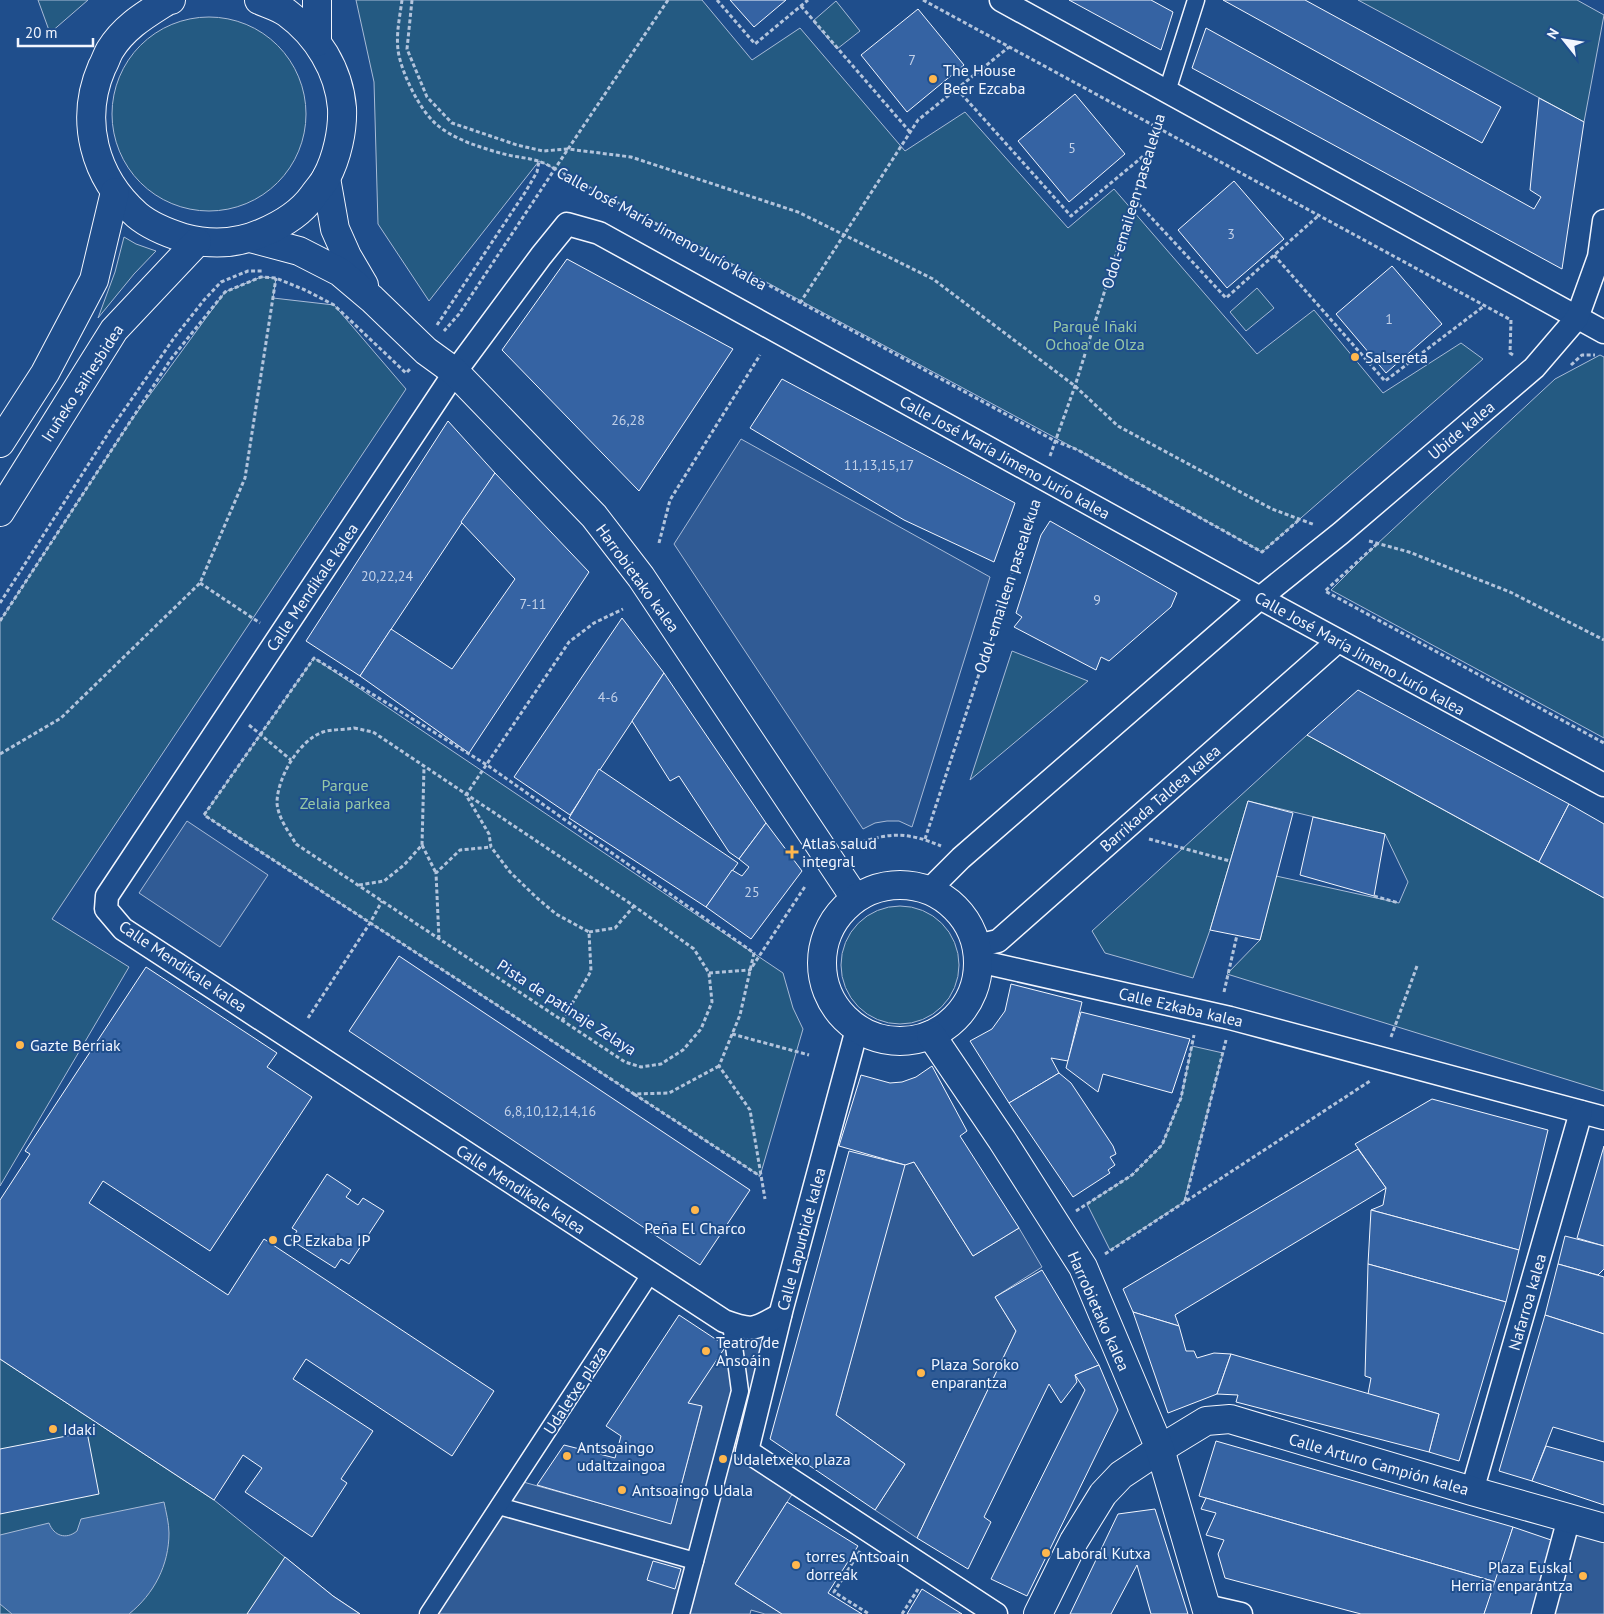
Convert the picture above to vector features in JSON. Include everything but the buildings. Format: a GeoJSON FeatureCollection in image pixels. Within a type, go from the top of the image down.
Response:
{"type":"FeatureCollection","features":[{"type":"Feature","properties":{"kind":"main road"},"geometry":{"type":"LineString","coordinates":[[171,0],[134,21],[110,50],[95,84],[90,122],[97,159],[115,192],[138,216],[166,232],[197,242],[224,243],[250,238],[281,225],[306,204],[326,178],[339,144],[342,108],[334,73],[318,42],[286,12],[259,0]]}},
{"type":"Feature","properties":{"kind":"main road"},"geometry":{"type":"LineString","coordinates":[[317,0],[318,42]]}},
{"type":"Feature","properties":{"kind":"main road","name":"Harrobietako kalea"},"geometry":{"type":"LineString","coordinates":[[326,178],[335,228],[347,256],[372,299]]}},
{"type":"Feature","properties":{"kind":"main road"},"geometry":{"type":"LineString","coordinates":[[0,443],[45,373],[94,280],[115,192]]}},
{"type":"Feature","properties":{"kind":"main road","name":"Harrobietako kalea"},"geometry":{"type":"LineString","coordinates":[[250,238],[299,251],[340,272],[372,299],[423,348],[455,372],[594,516],[641,577],[855,898]]}},
{"type":"Feature","properties":{"kind":"main road","name":"Iruñeko saihesbidea"},"geometry":{"type":"LineString","coordinates":[[0,512],[114,330],[197,242]]}},
{"type":"Feature","properties":{"kind":"main road"},"geometry":{"type":"LineString","coordinates":[[904,885],[929,890],[951,903],[967,922],[977,954],[975,984],[966,1005],[951,1023],[931,1035],[906,1041],[880,1040],[857,1029],[838,1012],[825,990],[821,964],[825,939],[837,916],[855,898],[879,887],[904,885]]}},
{"type":"Feature","properties":{"kind":"main road","name":"Harrobietako kalea"},"geometry":{"type":"LineString","coordinates":[[931,1035],[1002,1140],[1083,1267],[1160,1449],[1207,1610]]}},
{"type":"Feature","properties":{"kind":"main road","name":"Calle Arturo Campión kalea"},"geometry":{"type":"LineString","coordinates":[[1160,1449],[1206,1421],[1230,1419],[1604,1528]]}},
{"type":"Feature","properties":{"kind":"main road"},"geometry":{"type":"LineString","coordinates":[[1038,1614],[1074,1541],[1103,1494],[1120,1475],[1160,1449]]}},
{"type":"Feature","properties":{"kind":"street","name":"Odol-emaileen pasealekua"},"geometry":{"type":"LineString","coordinates":[[1001,0],[1604,332]]}},
{"type":"Feature","properties":{"kind":"street"},"geometry":{"type":"LineString","coordinates":[[1170,82],[1196,0]]}},
{"type":"Feature","properties":{"kind":"street","name":"Ubide kalea"},"geometry":{"type":"LineString","coordinates":[[1260,598],[1341,533],[1534,368],[1577,318],[1599,257],[1604,221]]}},
{"type":"Feature","properties":{"kind":"street","name":"Calle José María Jimeno Jurío kalea"},"geometry":{"type":"LineString","coordinates":[[455,372],[540,256],[567,224],[599,233],[1338,641],[1604,785]]}},
{"type":"Feature","properties":{"kind":"street","name":"Calle Mendikale kalea"},"geometry":{"type":"LineString","coordinates":[[455,372],[107,896],[106,909],[124,929],[724,1321],[743,1328],[755,1328],[780,1315]]}},
{"type":"Feature","properties":{"kind":"street"},"geometry":{"type":"LineString","coordinates":[[929,890],[961,858],[1260,598]]}},
{"type":"Feature","properties":{"kind":"street","name":"Barrikada Taldea kalea"},"geometry":{"type":"LineString","coordinates":[[977,954],[998,940],[1338,641]]}},
{"type":"Feature","properties":{"kind":"street","name":"Calle Ezkaba kalea"},"geometry":{"type":"LineString","coordinates":[[977,954],[1216,1014],[1604,1118]]}},
{"type":"Feature","properties":{"kind":"street","name":"Calle Lapurbide kalea"},"geometry":{"type":"LineString","coordinates":[[857,1029],[780,1315],[747,1451],[996,1614]]}},
{"type":"Feature","properties":{"kind":"street","name":"Nafarroa kalea"},"geometry":{"type":"LineString","coordinates":[[1472,1491],[1581,1112]]}},
{"type":"Feature","properties":{"kind":"street","name":"Udaletxe plaza"},"geometry":{"type":"LineString","coordinates":[[428,1614],[651,1273]]}},
{"type":"Feature","properties":{"kind":"street"},"geometry":{"type":"LineString","coordinates":[[681,1614],[740,1391],[731,1324]]}},
{"type":"Feature","properties":{"kind":"street"},"geometry":{"type":"LineString","coordinates":[[499,1506],[695,1561]]}},
{"type":"Feature","properties":{"kind":"street"},"geometry":{"type":"LineString","coordinates":[[1543,1614],[1569,1518]]}},
{"type":"Feature","properties":{"kind":"street"},"geometry":{"type":"LineString","coordinates":[[1207,1610],[1240,1614]]}},
{"type":"Feature","properties":{"kind":"path"},"geometry":{"type":"LineString","coordinates":[[402,0],[398,52],[412,90],[427,114],[436,124],[450,134],[468,143],[513,156],[539,161]]}},
{"type":"Feature","properties":{"kind":"path"},"geometry":{"type":"LineString","coordinates":[[412,0],[407,49],[428,97],[452,123],[517,145],[543,151],[568,148],[631,157],[798,212],[933,280],[1075,386],[1118,426],[1272,509],[1341,533],[1409,552],[1510,592],[1604,640]]}},
{"type":"Feature","properties":{"kind":"path"},"geometry":{"type":"LineString","coordinates":[[0,621],[171,359],[225,292],[261,277],[276,278],[305,290],[334,305],[406,373],[423,348],[459,314],[668,0]]}},
{"type":"Feature","properties":{"kind":"path"},"geometry":{"type":"LineString","coordinates":[[717,0],[755,44],[808,0]]}},
{"type":"Feature","properties":{"kind":"path"},"geometry":{"type":"LineString","coordinates":[[922,0],[1511,320],[1510,353],[1534,368]]}},
{"type":"Feature","properties":{"kind":"path"},"geometry":{"type":"LineString","coordinates":[[801,6],[910,132]]}},
{"type":"Feature","properties":{"kind":"path"},"geometry":{"type":"LineString","coordinates":[[800,303],[918,120],[1009,47]]}},
{"type":"Feature","properties":{"kind":"path"},"geometry":{"type":"LineString","coordinates":[[957,89],[1071,216],[1148,152]]}},
{"type":"Feature","properties":{"kind":"path","name":"Odol-emaileen pasealekua"},"geometry":{"type":"LineString","coordinates":[[925,839],[1055,441],[1075,386],[1161,112]]}},
{"type":"Feature","properties":{"kind":"path","name":"Calle José María Jimeno Jurío kalea"},"geometry":{"type":"LineString","coordinates":[[423,348],[537,172],[539,161],[1055,441],[1078,450],[1262,552],[1300,519]]}},
{"type":"Feature","properties":{"kind":"path"},"geometry":{"type":"LineString","coordinates":[[1134,199],[1226,298],[1318,216]]}},
{"type":"Feature","properties":{"kind":"path"},"geometry":{"type":"LineString","coordinates":[[1274,255],[1385,381],[1484,306]]}},
{"type":"Feature","properties":{"kind":"path"},"geometry":{"type":"LineString","coordinates":[[0,604],[111,429],[174,338],[198,307],[221,282],[248,271],[266,270]]}},
{"type":"Feature","properties":{"kind":"path"},"geometry":{"type":"LineString","coordinates":[[0,754],[61,718],[200,583],[244,478],[276,278]]}},
{"type":"Feature","properties":{"kind":"path"},"geometry":{"type":"LineString","coordinates":[[659,543],[670,500],[760,355]]}},
{"type":"Feature","properties":{"kind":"path"},"geometry":{"type":"LineString","coordinates":[[1568,367],[1582,355],[1600,355]]}},
{"type":"Feature","properties":{"kind":"path"},"geometry":{"type":"LineString","coordinates":[[1377,544],[1325,591],[1604,743]]}},
{"type":"Feature","properties":{"kind":"path"},"geometry":{"type":"LineString","coordinates":[[200,583],[279,636]]}},
{"type":"Feature","properties":{"kind":"path"},"geometry":{"type":"LineString","coordinates":[[623,610],[594,623],[569,642],[466,795],[489,834],[491,847],[510,872],[556,914],[589,932],[615,928],[634,906]]}},
{"type":"Feature","properties":{"kind":"path"},"geometry":{"type":"LineString","coordinates":[[634,1094],[669,1093],[719,1066],[740,1015],[754,953],[487,765],[314,658],[204,815],[760,1176]]}},
{"type":"Feature","properties":{"kind":"path"},"geometry":{"type":"LineString","coordinates":[[230,710],[291,760]]}},
{"type":"Feature","properties":{"kind":"path","name":"Pista de patinaje Zelaya"},"geometry":{"type":"LineString","coordinates":[[354,728],[373,732],[424,766],[634,906],[694,950],[709,973],[712,1002],[701,1028],[682,1050],[662,1064],[641,1067],[625,1062],[296,844],[284,826],[277,803],[281,783],[291,760],[308,740],[324,732],[354,728]]}},
{"type":"Feature","properties":{"kind":"path"},"geometry":{"type":"LineString","coordinates":[[424,766],[422,845],[436,873],[439,939]]}},
{"type":"Feature","properties":{"kind":"path"},"geometry":{"type":"LineString","coordinates":[[1121,832],[1230,861]]}},
{"type":"Feature","properties":{"kind":"path"},"geometry":{"type":"LineString","coordinates":[[856,844],[878,836],[903,834],[925,839],[944,847],[961,858]]}},
{"type":"Feature","properties":{"kind":"path"},"geometry":{"type":"LineString","coordinates":[[358,885],[384,881],[404,865],[422,845]]}},
{"type":"Feature","properties":{"kind":"path"},"geometry":{"type":"LineString","coordinates":[[436,873],[460,850],[491,847]]}},
{"type":"Feature","properties":{"kind":"path"},"geometry":{"type":"LineString","coordinates":[[750,970],[806,885]]}},
{"type":"Feature","properties":{"kind":"path"},"geometry":{"type":"LineString","coordinates":[[1374,896],[1400,903]]}},
{"type":"Feature","properties":{"kind":"path"},"geometry":{"type":"LineString","coordinates":[[308,1018],[370,923],[382,901]]}},
{"type":"Feature","properties":{"kind":"path"},"geometry":{"type":"LineString","coordinates":[[562,1020],[591,971],[589,932]]}},
{"type":"Feature","properties":{"kind":"path"},"geometry":{"type":"LineString","coordinates":[[1072,1214],[1132,1175],[1162,1145],[1216,1014],[1237,935]]}},
{"type":"Feature","properties":{"kind":"path"},"geometry":{"type":"LineString","coordinates":[[1083,1267],[1372,1079],[1383,1059],[1417,966]]}},
{"type":"Feature","properties":{"kind":"path"},"geometry":{"type":"LineString","coordinates":[[709,973],[750,970]]}},
{"type":"Feature","properties":{"kind":"path"},"geometry":{"type":"LineString","coordinates":[[1184,1202],[1223,1053],[1216,1014]]}},
{"type":"Feature","properties":{"kind":"path"},"geometry":{"type":"LineString","coordinates":[[732,1034],[809,1055]]}},
{"type":"Feature","properties":{"kind":"path"},"geometry":{"type":"LineString","coordinates":[[719,1066],[750,1110],[766,1199]]}},
{"type":"Feature","properties":{"kind":"path"},"geometry":{"type":"LineString","coordinates":[[865,1543],[834,1592],[869,1614]]}},
{"type":"Feature","properties":{"kind":"path"},"geometry":{"type":"LineString","coordinates":[[902,1614],[918,1589]]}},
{"type":"Feature","properties":{"kind":"green space"},"geometry":{"type":"Polygon","coordinates":[[[38,0],[88,0],[50,33],[38,0]]]}},
{"type":"Feature","properties":{"kind":"green space","name":"Parque Iñaki Ochoa de Olza"},"geometry":{"type":"Polygon","coordinates":[[[356,0],[702,0],[752,60],[800,28],[905,151],[965,112],[1068,228],[1114,189],[1257,354],[1314,310],[1383,393],[1461,343],[1483,359],[1262,552],[1078,450],[539,161],[429,301],[378,224],[374,82],[356,0]]]}},
{"type":"Feature","properties":{"kind":"green space"},"geometry":{"type":"Polygon","coordinates":[[[1358,0],[1577,0],[1604,15],[1584,122],[1358,0]]]}},
{"type":"Feature","properties":{"kind":"green space"},"geometry":{"type":"Polygon","coordinates":[[[836,1],[860,31],[837,49],[813,21],[836,1]]]}},
{"type":"Feature","properties":{"kind":"green space"},"geometry":{"type":"Polygon","coordinates":[[[199,17],[219,17],[255,28],[278,45],[290,60],[299,77],[306,104],[306,124],[299,151],[290,168],[278,183],[263,195],[246,204],[219,211],[199,211],[163,200],[147,189],[134,176],[123,160],[116,142],[112,124],[112,104],[123,68],[134,52],[147,39],[163,28],[181,21],[199,17]]]}},
{"type":"Feature","properties":{"kind":"green space"},"geometry":{"type":"Polygon","coordinates":[[[124,237],[136,244],[156,251],[134,274],[98,318],[115,272],[124,237]]]}},
{"type":"Feature","properties":{"kind":"green space"},"geometry":{"type":"Polygon","coordinates":[[[261,277],[276,278],[273,298],[334,305],[406,389],[52,919],[129,967],[0,1186],[0,621],[130,422],[225,292],[261,277]]]}},
{"type":"Feature","properties":{"kind":"green space"},"geometry":{"type":"Polygon","coordinates":[[[1257,288],[1274,308],[1246,331],[1230,312],[1257,288]]]}},
{"type":"Feature","properties":{"kind":"green space"},"geometry":{"type":"Polygon","coordinates":[[[1600,355],[1604,357],[1604,738],[1331,590],[1377,544],[1555,379],[1600,355]]]}},
{"type":"Feature","properties":{"kind":"green space"},"geometry":{"type":"Polygon","coordinates":[[[1012,651],[1088,681],[970,780],[1012,651]]]}},
{"type":"Feature","properties":{"kind":"green space","name":"Parque Zelaia parkea"},"geometry":{"type":"Polygon","coordinates":[[[314,658],[783,973],[793,1008],[803,1029],[760,1176],[204,815],[314,658]]]}},
{"type":"Feature","properties":{"kind":"green space"},"geometry":{"type":"Polygon","coordinates":[[[1307,735],[1604,898],[1604,1091],[1227,974],[1260,940],[1276,876],[1399,903],[1408,882],[1385,834],[1248,801],[1210,930],[1193,978],[1105,953],[1092,931],[1307,735]]]}},
{"type":"Feature","properties":{"kind":"green space"},"geometry":{"type":"Polygon","coordinates":[[[900,906],[923,910],[942,923],[955,942],[959,965],[955,988],[942,1007],[923,1020],[900,1024],[877,1020],[858,1007],[845,988],[841,965],[845,942],[858,923],[877,910],[900,906]]]}},
{"type":"Feature","properties":{"kind":"green space"},"geometry":{"type":"Polygon","coordinates":[[[1192,1046],[1223,1053],[1184,1202],[1110,1250],[1087,1204],[1132,1175],[1162,1145],[1181,1098],[1192,1046]]]}},
{"type":"Feature","properties":{"kind":"green space","name":"Idaki"},"geometry":{"type":"Polygon","coordinates":[[[0,1359],[214,1500],[333,1596],[360,1614],[0,1614],[0,1359]]]}},
{"type":"Feature","properties":{"kind":"shaded area"},"geometry":{"type":"Polygon","coordinates":[[[741,439],[990,577],[912,827],[899,821],[887,821],[875,823],[863,829],[674,544],[741,439]]]}},
{"type":"Feature","properties":{"kind":"shaded area"},"geometry":{"type":"Polygon","coordinates":[[[187,821],[268,875],[220,947],[139,893],[187,821]]]}},
{"type":"Feature","properties":{"kind":"shaded area","name":"Plaza Soroko enparantza"},"geometry":{"type":"Polygon","coordinates":[[[914,1162],[973,1256],[1019,1228],[1042,1267],[995,1297],[1016,1331],[917,1538],[875,1510],[905,1464],[836,1415],[904,1165],[914,1162]]]}},
{"type":"Feature","properties":{"kind":"shaded area","name":"Udaletxeko plaza"},"geometry":{"type":"Polygon","coordinates":[[[780,1315],[747,1451],[798,1485],[735,1584],[782,1614],[765,1614],[751,1610],[750,1614],[428,1614],[516,1480],[671,1523],[702,1407],[688,1403],[725,1346],[717,1340],[723,1335],[744,1341],[757,1338],[780,1315]]]}},
{"type":"Feature","properties":{"kind":"shaded area"},"geometry":{"type":"Polygon","coordinates":[[[164,1502],[169,1533],[163,1567],[153,1588],[129,1614],[12,1614],[0,1604],[0,1535],[49,1523],[57,1534],[65,1536],[77,1531],[81,1519],[164,1502]]]}},
{"type":"Feature","properties":{"kind":"shaded area","name":"Plaza Euskal Herria enparantza"},"geometry":{"type":"Polygon","coordinates":[[[1575,1530],[1604,1538],[1604,1614],[1552,1614],[1575,1530]]]}},
{"type":"Feature","properties":{"kind":"place","name":"The House Beer Ezcaba"},"geometry":{"type":"Point","coordinates":[933,79]}},
{"type":"Feature","properties":{"kind":"place","name":"Salsereta"},"geometry":{"type":"Point","coordinates":[1355,357]}},
{"type":"Feature","properties":{"kind":"place","name":"Atlas salud integral"},"geometry":{"type":"Point","coordinates":[792,852]}},
{"type":"Feature","properties":{"kind":"place","name":"Gazte Berriak"},"geometry":{"type":"Point","coordinates":[20,1045]}},
{"type":"Feature","properties":{"kind":"place","name":"Peña El Charco"},"geometry":{"type":"Point","coordinates":[695,1210]}},
{"type":"Feature","properties":{"kind":"place","name":"CP Ezkaba IP"},"geometry":{"type":"Point","coordinates":[273,1240]}},
{"type":"Feature","properties":{"kind":"place","name":"Teatro de Ansoáin"},"geometry":{"type":"Point","coordinates":[706,1351]}},
{"type":"Feature","properties":{"kind":"place","name":"Plaza Soroko enparantza"},"geometry":{"type":"Point","coordinates":[921,1373]}},
{"type":"Feature","properties":{"kind":"place","name":"Idaki"},"geometry":{"type":"Point","coordinates":[53,1429]}},
{"type":"Feature","properties":{"kind":"place","name":"Antsoaingo udaltzaingoa"},"geometry":{"type":"Point","coordinates":[567,1456]}},
{"type":"Feature","properties":{"kind":"place","name":"Udaletxeko plaza"},"geometry":{"type":"Point","coordinates":[723,1459]}},
{"type":"Feature","properties":{"kind":"place","name":"Antsoaingo Udala"},"geometry":{"type":"Point","coordinates":[622,1490]}},
{"type":"Feature","properties":{"kind":"place","name":"Laboral Kutxa"},"geometry":{"type":"Point","coordinates":[1046,1553]}},
{"type":"Feature","properties":{"kind":"place","name":"torres Antsoain dorreak"},"geometry":{"type":"Point","coordinates":[796,1565]}},
{"type":"Feature","properties":{"kind":"place","name":"Plaza Euskal Herria enparantza"},"geometry":{"type":"Point","coordinates":[1583,1576]}}]}
